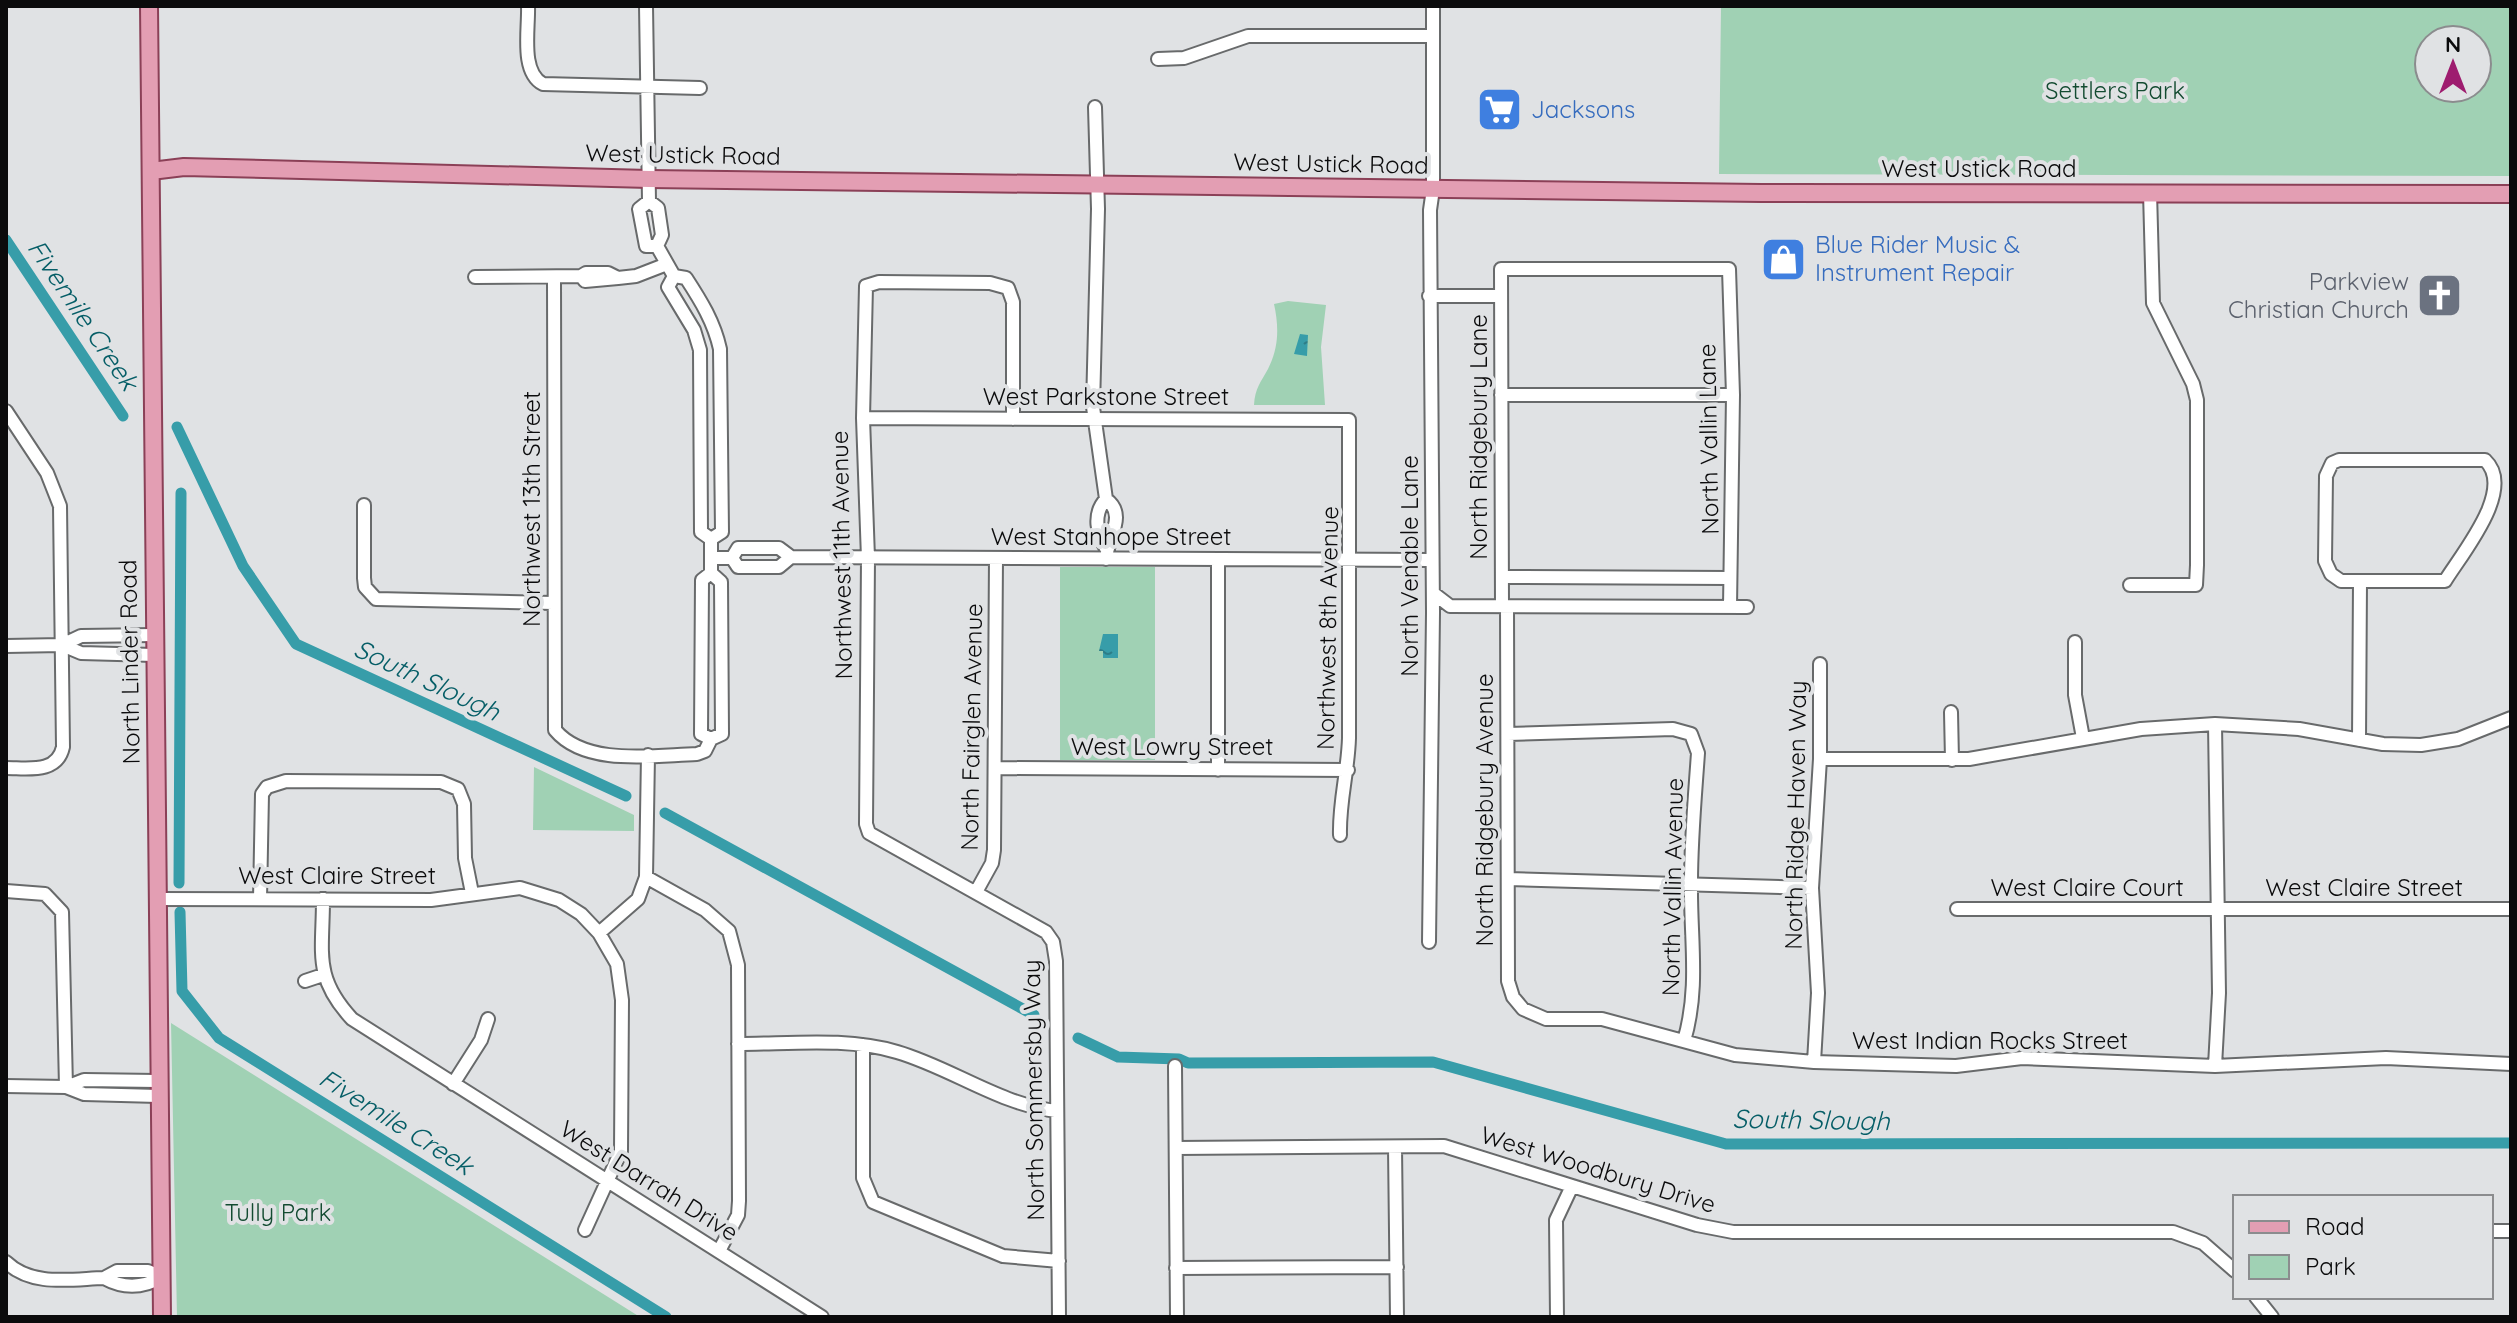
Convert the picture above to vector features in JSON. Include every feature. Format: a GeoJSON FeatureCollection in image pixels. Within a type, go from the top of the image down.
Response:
{"type":"FeatureCollection","features":[{"type":"Feature","properties":{"kind":"main road","name":"North Linder Road"},"geometry":{"type":"LineString","coordinates":[[149,6],[162,1317]]}},
{"type":"Feature","properties":{"kind":"main road","name":"West Ustick Road"},"geometry":{"type":"LineString","coordinates":[[151,171],[184,167],[649,179],[1433,189],[2511,194]]}},
{"type":"Feature","properties":{"kind":"street"},"geometry":{"type":"LineString","coordinates":[[528,6],[529,64],[537,81],[550,86],[700,88]]}},
{"type":"Feature","properties":{"kind":"street"},"geometry":{"type":"LineString","coordinates":[[646,6],[649,201]]}},
{"type":"Feature","properties":{"kind":"street","name":"North Venable Lane"},"geometry":{"type":"LineString","coordinates":[[1429,942],[1433,593],[1429,296],[1433,189],[1433,6]]}},
{"type":"Feature","properties":{"kind":"street"},"geometry":{"type":"LineString","coordinates":[[1158,59],[1184,58],[1248,36],[1433,36]]}},
{"type":"Feature","properties":{"kind":"street"},"geometry":{"type":"LineString","coordinates":[[1095,107],[1094,419],[1106,499],[1097,522],[1107,555]]}},
{"type":"Feature","properties":{"kind":"street"},"geometry":{"type":"LineString","coordinates":[[2130,585],[2196,585],[2197,400],[2193,384],[2153,303],[2150,192]]}},
{"type":"Feature","properties":{"kind":"street"},"geometry":{"type":"LineString","coordinates":[[649,201],[639,209],[642,234],[646,246],[657,246]]}},
{"type":"Feature","properties":{"kind":"street"},"geometry":{"type":"LineString","coordinates":[[649,201],[658,208],[662,235],[657,246]]}},
{"type":"Feature","properties":{"kind":"street"},"geometry":{"type":"LineString","coordinates":[[657,246],[674,276]]}},
{"type":"Feature","properties":{"kind":"street"},"geometry":{"type":"LineString","coordinates":[[475,277],[581,276],[585,281],[636,276],[667,264]]}},
{"type":"Feature","properties":{"kind":"street","name":"North Vallin Lane"},"geometry":{"type":"LineString","coordinates":[[1501,269],[1729,269],[1733,395],[1730,607]]}},
{"type":"Feature","properties":{"kind":"street","name":"North Ridgebury Lane"},"geometry":{"type":"LineString","coordinates":[[1501,269],[1504,606]]}},
{"type":"Feature","properties":{"kind":"street"},"geometry":{"type":"LineString","coordinates":[[674,276],[668,287],[694,330],[700,350],[701,532],[711,539]]}},
{"type":"Feature","properties":{"kind":"street"},"geometry":{"type":"LineString","coordinates":[[674,276],[686,278],[704,305],[716,329],[720,349],[722,532],[711,539]]}},
{"type":"Feature","properties":{"kind":"street","name":"Northwest 13th Street"},"geometry":{"type":"LineString","coordinates":[[554,277],[553,718],[562,738],[610,755],[648,755]]}},
{"type":"Feature","properties":{"kind":"street","name":"Northwest 11th Avenue"},"geometry":{"type":"LineString","coordinates":[[866,824],[868,558],[863,418],[866,286],[879,282],[990,283],[1008,288],[1013,302],[1013,419]]}},
{"type":"Feature","properties":{"kind":"street"},"geometry":{"type":"LineString","coordinates":[[1429,296],[1501,296]]}},
{"type":"Feature","properties":{"kind":"street"},"geometry":{"type":"LineString","coordinates":[[1501,395],[1733,395]]}},
{"type":"Feature","properties":{"kind":"street"},"geometry":{"type":"LineString","coordinates":[[6,411],[47,473],[60,506],[63,747],[58,760],[42,768],[6,768]]}},
{"type":"Feature","properties":{"kind":"street","name":"West Parkstone Street"},"geometry":{"type":"LineString","coordinates":[[863,418],[1349,420]]}},
{"type":"Feature","properties":{"kind":"street","name":"Northwest 8th Avenue"},"geometry":{"type":"LineString","coordinates":[[1340,835],[1339,804],[1348,770],[1349,420]]}},
{"type":"Feature","properties":{"kind":"street"},"geometry":{"type":"LineString","coordinates":[[2339,460],[2485,460],[2496,474],[2492,503],[2445,581],[2360,582],[2341,581],[2331,574],[2325,561],[2326,476],[2332,463],[2339,460]]}},
{"type":"Feature","properties":{"kind":"street"},"geometry":{"type":"LineString","coordinates":[[1106,499],[1113,504],[1117,520],[1107,555]]}},
{"type":"Feature","properties":{"kind":"street"},"geometry":{"type":"LineString","coordinates":[[364,505],[364,578],[370,594],[384,602],[553,603]]}},
{"type":"Feature","properties":{"kind":"street"},"geometry":{"type":"LineString","coordinates":[[585,1230],[621,1151],[622,1000],[617,964],[599,933],[638,899],[646,877],[648,755],[697,754],[705,751],[711,739],[722,734],[721,582],[711,573],[711,539]]}},
{"type":"Feature","properties":{"kind":"street","name":"West Stanhope Street"},"geometry":{"type":"LineString","coordinates":[[732,558],[738,548],[779,548],[791,557],[1107,555],[1432,560]]}},
{"type":"Feature","properties":{"kind":"street","name":"West Stanhope Street"},"geometry":{"type":"LineString","coordinates":[[732,558],[738,567],[779,567],[791,557]]}},
{"type":"Feature","properties":{"kind":"street","name":"West Stanhope Street"},"geometry":{"type":"LineString","coordinates":[[711,558],[732,558]]}},
{"type":"Feature","properties":{"kind":"street","name":"North Fairglen Avenue"},"geometry":{"type":"LineString","coordinates":[[976,892],[992,863],[994,850],[996,558]]}},
{"type":"Feature","properties":{"kind":"street"},"geometry":{"type":"LineString","coordinates":[[1218,559],[1218,770]]}},
{"type":"Feature","properties":{"kind":"street"},"geometry":{"type":"LineString","coordinates":[[711,573],[702,580],[701,734],[711,739]]}},
{"type":"Feature","properties":{"kind":"street"},"geometry":{"type":"LineString","coordinates":[[1502,577],[1730,578]]}},
{"type":"Feature","properties":{"kind":"street"},"geometry":{"type":"LineString","coordinates":[[2359,740],[2360,582]]}},
{"type":"Feature","properties":{"kind":"street"},"geometry":{"type":"LineString","coordinates":[[1433,593],[1450,606],[1747,607]]}},
{"type":"Feature","properties":{"kind":"street","name":"North Ridgebury Avenue"},"geometry":{"type":"LineString","coordinates":[[1504,606],[1508,734],[1508,981],[1513,997],[1523,1009]]}},
{"type":"Feature","properties":{"kind":"street"},"geometry":{"type":"LineString","coordinates":[[62,645],[81,636],[154,635]]}},
{"type":"Feature","properties":{"kind":"street"},"geometry":{"type":"LineString","coordinates":[[2075,642],[2075,695],[2083,738]]}},
{"type":"Feature","properties":{"kind":"street"},"geometry":{"type":"LineString","coordinates":[[6,646],[62,645],[81,653],[154,655]]}},
{"type":"Feature","properties":{"kind":"street","name":"North Ridge Haven Way"},"geometry":{"type":"LineString","coordinates":[[1814,1062],[1818,993],[1812,888],[1820,759],[1820,664]]}},
{"type":"Feature","properties":{"kind":"street"},"geometry":{"type":"LineString","coordinates":[[1951,712],[1952,760]]}},
{"type":"Feature","properties":{"kind":"street"},"geometry":{"type":"LineString","coordinates":[[1820,759],[1981,758],[2141,729],[2215,724],[2299,729],[2407,746],[2433,744],[2469,735],[2511,718]]}},
{"type":"Feature","properties":{"kind":"street"},"geometry":{"type":"LineString","coordinates":[[2215,724],[2215,1066]]}},
{"type":"Feature","properties":{"kind":"street","name":"North Vallin Avenue"},"geometry":{"type":"LineString","coordinates":[[1508,734],[1673,729],[1691,734],[1698,753],[1691,883],[1695,981],[1694,1006],[1684,1041]]}},
{"type":"Feature","properties":{"kind":"street","name":"West Lowry Street"},"geometry":{"type":"LineString","coordinates":[[995,768],[1348,770]]}},
{"type":"Feature","properties":{"kind":"street"},"geometry":{"type":"LineString","coordinates":[[260,899],[261,803],[267,787],[286,781],[441,782],[458,789],[464,804],[465,858],[472,893]]}},
{"type":"Feature","properties":{"kind":"street","name":"North Sommersby Way"},"geometry":{"type":"LineString","coordinates":[[866,824],[869,833],[1046,932],[1053,942],[1059,1317]]}},
{"type":"Feature","properties":{"kind":"street"},"geometry":{"type":"LineString","coordinates":[[646,877],[705,910],[729,931],[738,965],[739,1201],[738,1215],[719,1251]]}},
{"type":"Feature","properties":{"kind":"street"},"geometry":{"type":"LineString","coordinates":[[1508,879],[1812,888]]}},
{"type":"Feature","properties":{"kind":"street","name":"West Claire Street"},"geometry":{"type":"LineString","coordinates":[[156,899],[431,900],[501,888],[539,892],[581,914],[599,933]]}},
{"type":"Feature","properties":{"kind":"street"},"geometry":{"type":"LineString","coordinates":[[6,891],[33,891],[55,901],[62,912],[66,1087]]}},
{"type":"Feature","properties":{"kind":"street","name":"West Darrah Drive"},"geometry":{"type":"LineString","coordinates":[[323,899],[323,975],[331,997],[352,1019],[822,1317]]}},
{"type":"Feature","properties":{"kind":"street","name":"West Claire Court"},"geometry":{"type":"LineString","coordinates":[[1957,909],[2217,910]]}},
{"type":"Feature","properties":{"kind":"street","name":"West Claire Street"},"geometry":{"type":"LineString","coordinates":[[2217,910],[2511,909]]}},
{"type":"Feature","properties":{"kind":"street"},"geometry":{"type":"LineString","coordinates":[[305,981],[323,975]]}},
{"type":"Feature","properties":{"kind":"street","name":"West Indian Rocks Street"},"geometry":{"type":"LineString","coordinates":[[1523,1009],[1546,1019],[1615,1021],[1735,1055],[1814,1062],[1956,1066],[2022,1058],[2215,1066],[2386,1058],[2511,1064]]}},
{"type":"Feature","properties":{"kind":"street"},"geometry":{"type":"LineString","coordinates":[[453,1084],[481,1040],[488,1019]]}},
{"type":"Feature","properties":{"kind":"street"},"geometry":{"type":"LineString","coordinates":[[738,1044],[863,1045],[897,1052],[958,1074],[1030,1108],[1057,1111]]}},
{"type":"Feature","properties":{"kind":"street"},"geometry":{"type":"LineString","coordinates":[[863,1045],[863,1178],[867,1194],[873,1202],[1003,1256],[1059,1261]]}},
{"type":"Feature","properties":{"kind":"street"},"geometry":{"type":"LineString","coordinates":[[1175,1066],[1177,1317]]}},
{"type":"Feature","properties":{"kind":"street"},"geometry":{"type":"LineString","coordinates":[[6,1086],[66,1087],[84,1080],[158,1088]]}},
{"type":"Feature","properties":{"kind":"street","name":"West Woodbury Drive"},"geometry":{"type":"LineString","coordinates":[[1176,1148],[1444,1146],[1697,1225],[1733,1232],[2173,1232],[2203,1243],[2233,1269]]}},
{"type":"Feature","properties":{"kind":"street"},"geometry":{"type":"LineString","coordinates":[[1395,1147],[1397,1317]]}},
{"type":"Feature","properties":{"kind":"street"},"geometry":{"type":"LineString","coordinates":[[1557,1317],[1556,1220],[1572,1186]]}},
{"type":"Feature","properties":{"kind":"street"},"geometry":{"type":"LineString","coordinates":[[7,1265],[26,1276],[38,1278],[104,1278],[117,1271],[148,1271],[162,1277]]}},
{"type":"Feature","properties":{"kind":"street"},"geometry":{"type":"LineString","coordinates":[[1176,1268],[1397,1267]]}},
{"type":"Feature","properties":{"kind":"street"},"geometry":{"type":"LineString","coordinates":[[2258,1299],[2272,1317]]}},
{"type":"Feature","properties":{"kind":"green space","name":"Settlers Park"},"geometry":{"type":"Polygon","coordinates":[[[1721,6],[2511,6],[2511,176],[1719,174],[1721,6]]]}},
{"type":"Feature","properties":{"kind":"green space"},"geometry":{"type":"Polygon","coordinates":[[[1288,301],[1326,305],[1321,347],[1325,405],[1254,405],[1276,345],[1274,304],[1288,301]]]}},
{"type":"Feature","properties":{"kind":"green space"},"geometry":{"type":"Polygon","coordinates":[[[1060,567],[1155,567],[1155,760],[1060,760],[1060,567]]]}},
{"type":"Feature","properties":{"kind":"green space"},"geometry":{"type":"Polygon","coordinates":[[[534,767],[634,815],[634,831],[533,830],[534,767]]]}},
{"type":"Feature","properties":{"kind":"green space","name":"Tully Park"},"geometry":{"type":"Polygon","coordinates":[[[171,1023],[640,1317],[177,1317],[171,1023]]]}},
{"type":"Feature","properties":{"kind":"water"},"geometry":{"type":"Polygon","coordinates":[[[1300,334],[1308,335],[1307,356],[1294,354],[1300,334]]]}},
{"type":"Feature","properties":{"kind":"water"},"geometry":{"type":"Polygon","coordinates":[[[1103,634],[1118,634],[1118,658],[1103,658],[1103,651],[1099,651],[1103,634]]]}},
{"type":"Feature","properties":{"kind":"waterway","name":"Fivemile Creek"},"geometry":{"type":"LineString","coordinates":[[6,240],[123,416]]}},
{"type":"Feature","properties":{"kind":"waterway","name":"South Slough"},"geometry":{"type":"LineString","coordinates":[[177,427],[243,566],[296,644],[626,796]]}},
{"type":"Feature","properties":{"kind":"waterway","name":"Fivemile Creek"},"geometry":{"type":"LineString","coordinates":[[179,883],[181,493]]}},
{"type":"Feature","properties":{"kind":"waterway","name":"South Slough"},"geometry":{"type":"LineString","coordinates":[[665,813],[1034,1015]]}},
{"type":"Feature","properties":{"kind":"waterway","name":"Fivemile Creek"},"geometry":{"type":"LineString","coordinates":[[180,912],[182,991],[219,1038],[666,1317]]}},
{"type":"Feature","properties":{"kind":"waterway","name":"South Slough"},"geometry":{"type":"LineString","coordinates":[[1078,1038],[1118,1057],[1179,1059],[1188,1063],[1433,1062],[1726,1144],[2511,1143]]}},
{"type":"Feature","properties":{"kind":"place","name":"Jacksons"},"geometry":{"type":"Point","coordinates":[1500,110]}},
{"type":"Feature","properties":{"kind":"place","name":"Blue Rider Music & Instrument Repair"},"geometry":{"type":"Point","coordinates":[1784,259]}},
{"type":"Feature","properties":{"kind":"place","name":"Parkview Christian Church"},"geometry":{"type":"Point","coordinates":[2440,296]}}]}
